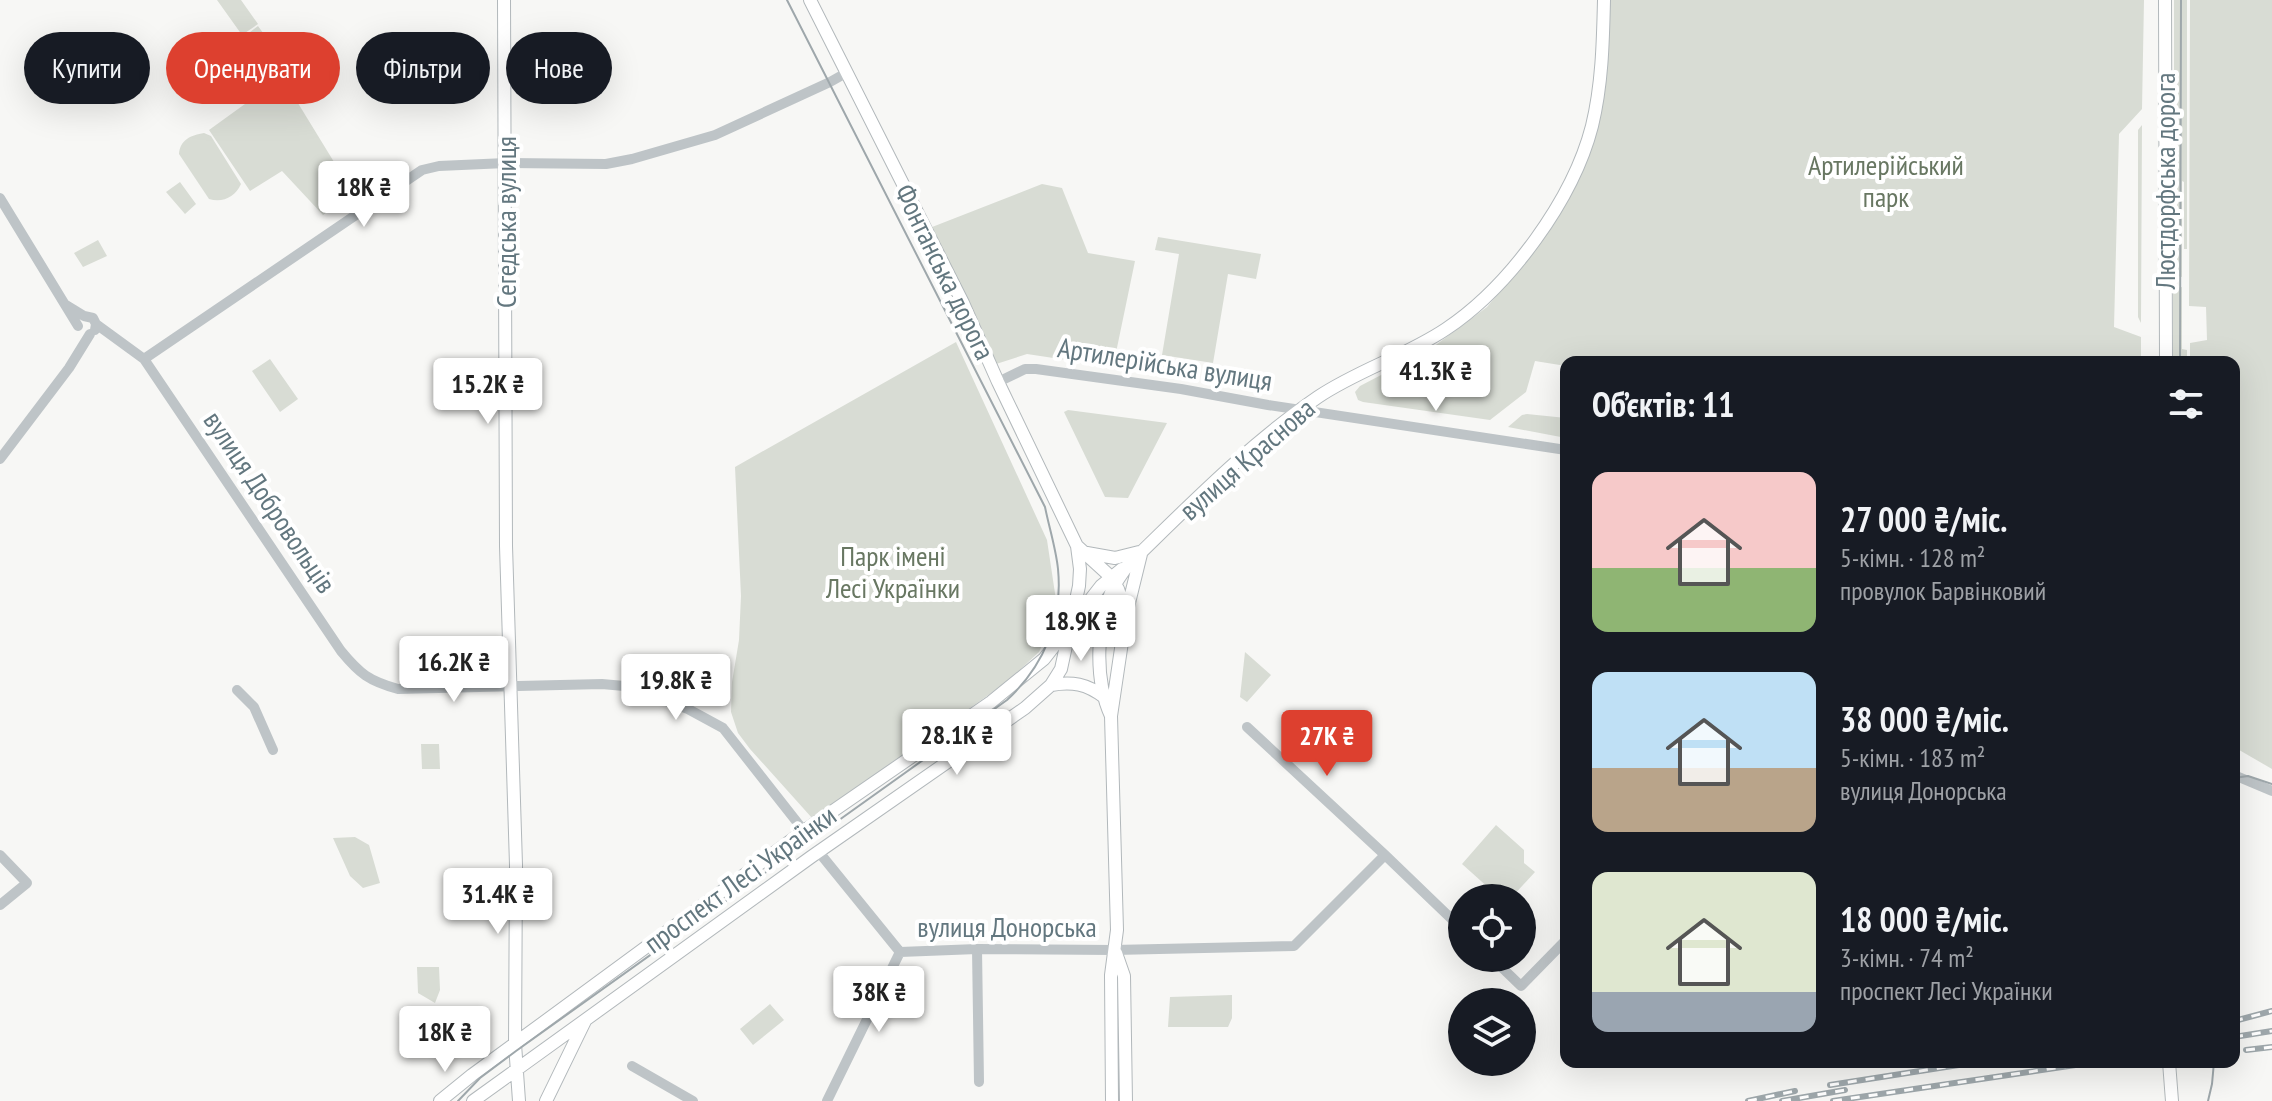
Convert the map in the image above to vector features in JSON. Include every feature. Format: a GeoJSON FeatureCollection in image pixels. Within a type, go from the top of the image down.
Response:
{"type":"FeatureCollection","features":[{"type":"Feature","properties":{"kind":"main road","name":"Сегедська вулиця"},"geometry":{"type":"LineString","coordinates":[[504,0],[506,546],[516,865],[515,1044],[519,1101]]}},
{"type":"Feature","properties":{"kind":"main road","name":"Фонтанська дорога"},"geometry":{"type":"LineString","coordinates":[[810,0],[963,303],[1080,549]]}},
{"type":"Feature","properties":{"kind":"main road","name":"вулиця Краснова"},"geometry":{"type":"LineString","coordinates":[[1128,565],[1271,430],[1322,394],[1443,331],[1475,308],[1528,249],[1558,206],[1591,130],[1602,64],[1604,0]]}},
{"type":"Feature","properties":{"kind":"main road","name":"Люстдорфська дорога"},"geometry":{"type":"LineString","coordinates":[[2165,0],[2166,356]]}},
{"type":"Feature","properties":{"kind":"main road"},"geometry":{"type":"LineString","coordinates":[[1080,549],[1115,558],[1142,551],[1126,615],[1111,716],[1117,930],[1111,975],[1112,1101]]}},
{"type":"Feature","properties":{"kind":"main road"},"geometry":{"type":"LineString","coordinates":[[1080,549],[1113,581],[1126,615]]}},
{"type":"Feature","properties":{"kind":"main road","name":"проспект Лесі Українки"},"geometry":{"type":"LineString","coordinates":[[473,1101],[818,851],[1039,697],[1061,669],[1080,578],[1080,549]]}},
{"type":"Feature","properties":{"kind":"main road","name":"проспект Лесі Українки"},"geometry":{"type":"LineString","coordinates":[[440,1101],[804,831],[991,702],[1044,659],[1072,623],[1128,565]]}},
{"type":"Feature","properties":{"kind":"main road"},"geometry":{"type":"LineString","coordinates":[[1111,716],[1104,697],[1101,661],[1103,623],[1113,581]]}},
{"type":"Feature","properties":{"kind":"main road"},"geometry":{"type":"LineString","coordinates":[[1030,671],[1047,674],[1051,685],[1069,682],[1083,685],[1104,697]]}},
{"type":"Feature","properties":{"kind":"main road"},"geometry":{"type":"LineString","coordinates":[[1114,950],[1124,976],[1126,1101]]}},
{"type":"Feature","properties":{"kind":"main road"},"geometry":{"type":"LineString","coordinates":[[546,1101],[586,1020]]}},
{"type":"Feature","properties":{"kind":"main road"},"geometry":{"type":"LineString","coordinates":[[2169,1068],[2172,1101]]}},
{"type":"Feature","properties":{"kind":"street"},"geometry":{"type":"LineString","coordinates":[[144,359],[422,170],[439,166],[506,163],[606,164],[632,159],[715,135],[846,73]]}},
{"type":"Feature","properties":{"kind":"street","name":"вулиця Добровольців"},"geometry":{"type":"LineString","coordinates":[[1,203],[64,304],[87,327],[108,333],[144,359],[341,651],[361,675],[398,689],[510,686]]}},
{"type":"Feature","properties":{"kind":"street"},"geometry":{"type":"LineString","coordinates":[[0,459],[69,368],[83,344],[87,327]]}},
{"type":"Feature","properties":{"kind":"street","name":"Артилерійська вулиця"},"geometry":{"type":"LineString","coordinates":[[998,382],[1025,369],[1036,369],[1560,449]]}},
{"type":"Feature","properties":{"kind":"street"},"geometry":{"type":"LineString","coordinates":[[510,686],[624,686],[688,709],[723,728],[804,831]]}},
{"type":"Feature","properties":{"kind":"street"},"geometry":{"type":"LineString","coordinates":[[237,690],[254,707],[273,750]]}},
{"type":"Feature","properties":{"kind":"street"},"geometry":{"type":"LineString","coordinates":[[1247,727],[1448,916]]}},
{"type":"Feature","properties":{"kind":"street"},"geometry":{"type":"LineString","coordinates":[[2240,778],[2272,791]]}},
{"type":"Feature","properties":{"kind":"street","name":"вулиця Донорська"},"geometry":{"type":"LineString","coordinates":[[818,851],[900,952]]}},
{"type":"Feature","properties":{"kind":"street"},"geometry":{"type":"LineString","coordinates":[[0,855],[27,883],[0,905]]}},
{"type":"Feature","properties":{"kind":"street","name":"вулиця Донорська"},"geometry":{"type":"LineString","coordinates":[[900,952],[1294,946],[1385,855]]}},
{"type":"Feature","properties":{"kind":"street"},"geometry":{"type":"LineString","coordinates":[[1536,971],[1560,946]]}},
{"type":"Feature","properties":{"kind":"street"},"geometry":{"type":"LineString","coordinates":[[977,949],[979,1082]]}},
{"type":"Feature","properties":{"kind":"street","name":"вулиця Донорська"},"geometry":{"type":"LineString","coordinates":[[827,1101],[900,952]]}},
{"type":"Feature","properties":{"kind":"street"},"geometry":{"type":"LineString","coordinates":[[1506,972],[1521,986],[1535,972]]}},
{"type":"Feature","properties":{"kind":"street"},"geometry":{"type":"LineString","coordinates":[[632,1066],[693,1101]]}},
{"type":"Feature","properties":{"kind":"green space"},"geometry":{"type":"Polygon","coordinates":[[[217,0],[241,0],[258,24],[246,32],[240,32],[217,0]]]}},
{"type":"Feature","properties":{"kind":"green space","name":"Артилерійський парк"},"geometry":{"type":"Polygon","coordinates":[[[1608,0],[2144,0],[2142,109],[2119,134],[2114,327],[2141,337],[2141,356],[1560,356],[1560,365],[1535,361],[1526,392],[1490,420],[1358,400],[1355,392],[1360,386],[1429,350],[1487,307],[1536,248],[1559,212],[1584,160],[1608,0]]]}},
{"type":"Feature","properties":{"kind":"green space"},"geometry":{"type":"Polygon","coordinates":[[[2174,0],[2187,0],[2187,249],[2184,249],[2182,181],[2182,277],[2174,275],[2174,0]]]}},
{"type":"Feature","properties":{"kind":"green space"},"geometry":{"type":"Polygon","coordinates":[[[2190,0],[2272,0],[2272,769],[2240,750],[2240,356],[2190,356],[2190,343],[2207,340],[2206,307],[2189,306],[2190,0]]]}},
{"type":"Feature","properties":{"kind":"green space"},"geometry":{"type":"Polygon","coordinates":[[[245,104],[299,104],[353,193],[323,215],[282,171],[250,191],[209,130],[245,104]]]}},
{"type":"Feature","properties":{"kind":"green space"},"geometry":{"type":"Polygon","coordinates":[[[2142,125],[2141,323],[2138,317],[2138,130],[2142,125]]]}},
{"type":"Feature","properties":{"kind":"green space"},"geometry":{"type":"Polygon","coordinates":[[[204,133],[211,136],[241,184],[228,198],[209,199],[179,154],[187,139],[204,133]]]}},
{"type":"Feature","properties":{"kind":"green space"},"geometry":{"type":"Polygon","coordinates":[[[180,182],[196,204],[185,214],[166,192],[180,182]]]}},
{"type":"Feature","properties":{"kind":"green space"},"geometry":{"type":"Polygon","coordinates":[[[1042,184],[1062,188],[1088,253],[1135,261],[1113,367],[1027,354],[993,365],[927,229],[1042,184]]]}},
{"type":"Feature","properties":{"kind":"green space"},"geometry":{"type":"Polygon","coordinates":[[[1158,237],[1261,254],[1256,279],[1228,274],[1213,363],[1162,355],[1179,254],[1155,250],[1158,237]]]}},
{"type":"Feature","properties":{"kind":"green space"},"geometry":{"type":"Polygon","coordinates":[[[98,240],[107,256],[83,267],[74,253],[98,240]]]}},
{"type":"Feature","properties":{"kind":"green space"},"geometry":{"type":"Polygon","coordinates":[[[2182,287],[2182,349],[2187,350],[2187,356],[2173,356],[2173,293],[2182,287]]]}},
{"type":"Feature","properties":{"kind":"green space","name":"Парк імені Лесі Українки"},"geometry":{"type":"Polygon","coordinates":[[[956,342],[1047,540],[1056,600],[1051,626],[1039,652],[1008,681],[812,818],[750,749],[738,733],[731,712],[741,596],[735,467],[956,342]]]}},
{"type":"Feature","properties":{"kind":"green space"},"geometry":{"type":"Polygon","coordinates":[[[270,359],[298,399],[280,412],[252,371],[270,359]]]}},
{"type":"Feature","properties":{"kind":"green space"},"geometry":{"type":"Polygon","coordinates":[[[1068,410],[1167,423],[1128,498],[1105,497],[1064,412],[1068,410]]]}},
{"type":"Feature","properties":{"kind":"green space"},"geometry":{"type":"Polygon","coordinates":[[[1522,415],[1560,417],[1560,437],[1508,427],[1522,415]]]}},
{"type":"Feature","properties":{"kind":"green space"},"geometry":{"type":"Polygon","coordinates":[[[1245,652],[1271,675],[1247,702],[1240,697],[1245,652]]]}},
{"type":"Feature","properties":{"kind":"green space"},"geometry":{"type":"Polygon","coordinates":[[[421,744],[439,744],[440,769],[422,769],[421,744]]]}},
{"type":"Feature","properties":{"kind":"green space"},"geometry":{"type":"Polygon","coordinates":[[[1496,825],[1524,850],[1524,863],[1535,872],[1524,884],[1484,884],[1462,864],[1496,825]]]}},
{"type":"Feature","properties":{"kind":"green space"},"geometry":{"type":"Polygon","coordinates":[[[355,837],[369,845],[380,883],[363,888],[350,876],[333,838],[355,837]]]}},
{"type":"Feature","properties":{"kind":"green space"},"geometry":{"type":"Polygon","coordinates":[[[417,967],[439,967],[440,990],[435,1003],[418,993],[417,967]]]}},
{"type":"Feature","properties":{"kind":"green space"},"geometry":{"type":"Polygon","coordinates":[[[1232,995],[1232,1018],[1228,1027],[1168,1027],[1170,997],[1232,995]]]}},
{"type":"Feature","properties":{"kind":"green space"},"geometry":{"type":"Polygon","coordinates":[[[770,1004],[784,1020],[753,1045],[740,1029],[770,1004]]]}},
{"type":"Feature","properties":{"kind":"tram line"},"geometry":{"type":"LineString","coordinates":[[458,1101],[480,1078],[516,1051],[1007,700],[1041,657],[1054,624],[1058,569],[1045,507],[787,0]]}},
{"type":"Feature","properties":{"kind":"tram line"},"geometry":{"type":"LineString","coordinates":[[2180,356],[2181,0]]}},
{"type":"Feature","properties":{"kind":"tram line"},"geometry":{"type":"LineString","coordinates":[[2240,777],[2248,776],[2272,784]]}},
{"type":"Feature","properties":{"kind":"tram line"},"geometry":{"type":"LineString","coordinates":[[2208,1101],[2213,1068]]}},
{"type":"Feature","properties":{"kind":"railway"},"geometry":{"type":"LineString","coordinates":[[2240,1019],[2272,1011]]}},
{"type":"Feature","properties":{"kind":"railway"},"geometry":{"type":"LineString","coordinates":[[2240,1036],[2272,1031]]}},
{"type":"Feature","properties":{"kind":"railway"},"geometry":{"type":"LineString","coordinates":[[2246,1050],[2272,1047]]}},
{"type":"Feature","properties":{"kind":"railway"},"geometry":{"type":"LineString","coordinates":[[1830,1085],[1939,1068]]}},
{"type":"Feature","properties":{"kind":"railway"},"geometry":{"type":"LineString","coordinates":[[1833,1101],[2055,1068]]}},
{"type":"Feature","properties":{"kind":"railway"},"geometry":{"type":"LineString","coordinates":[[1782,1101],[1845,1090]]}},
{"type":"Feature","properties":{"kind":"railway"},"geometry":{"type":"LineString","coordinates":[[1748,1101],[1795,1091]]}}]}
